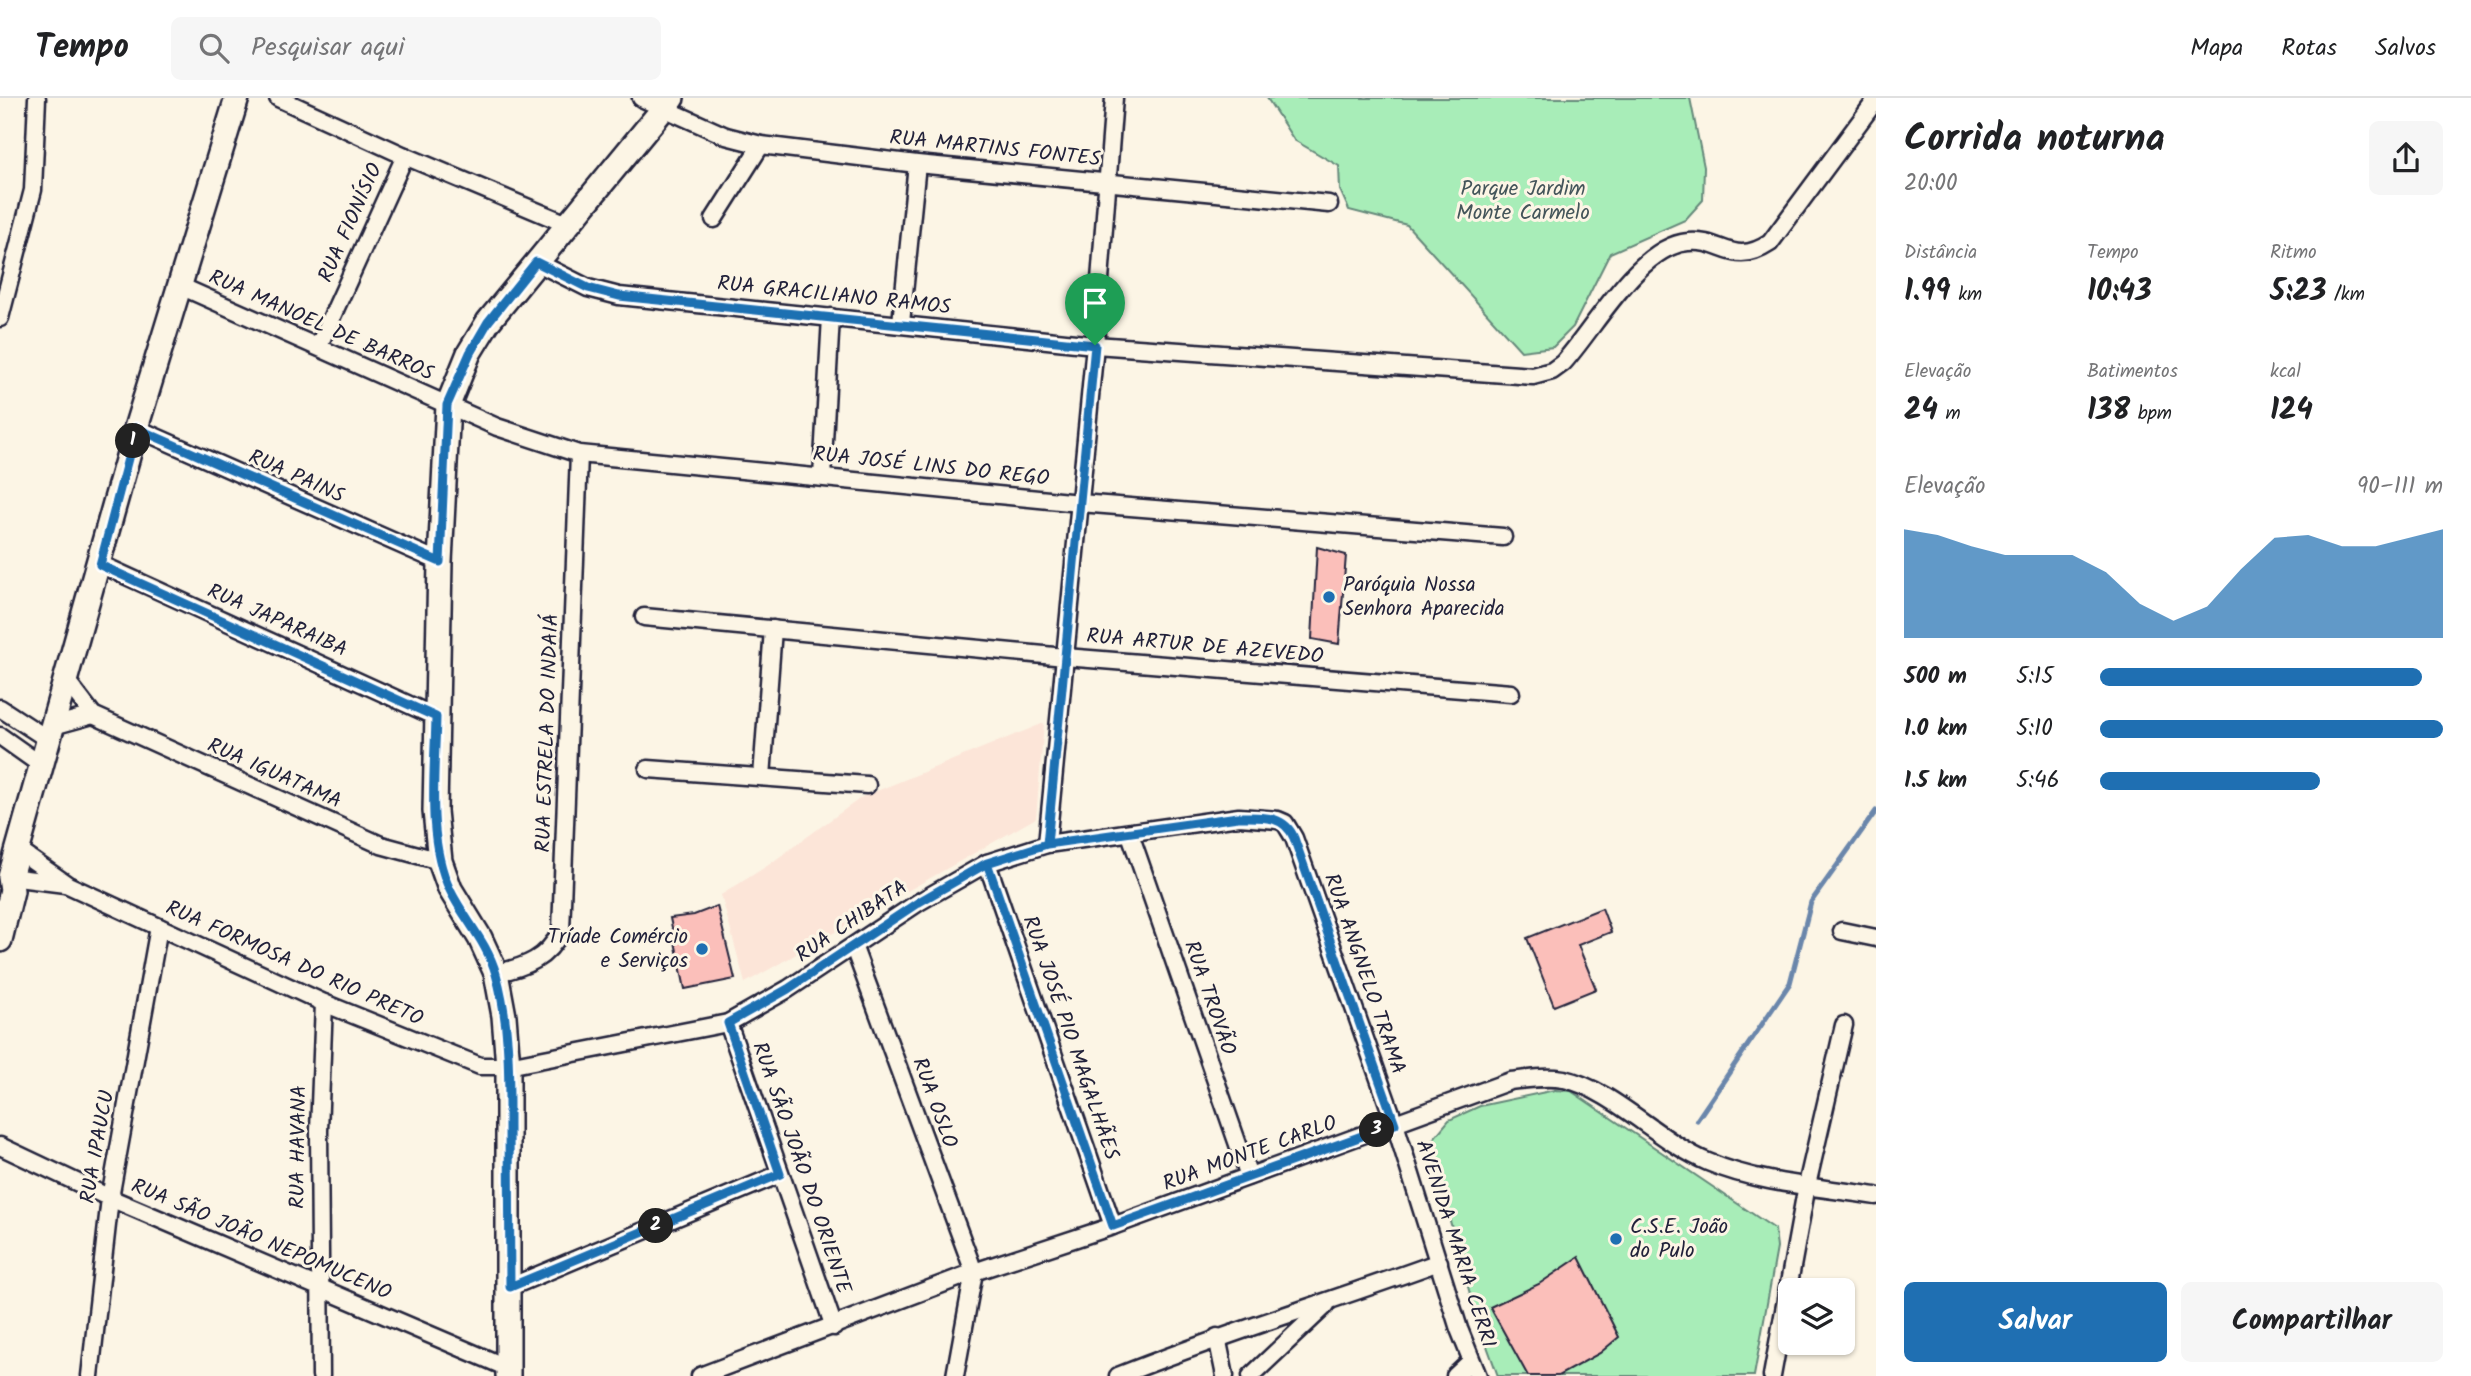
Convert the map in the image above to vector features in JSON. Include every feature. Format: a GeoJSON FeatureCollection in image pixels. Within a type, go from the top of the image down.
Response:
{"type":"FeatureCollection","features":[{"type":"Feature","properties":{"kind":"street"},"geometry":{"type":"LineString","coordinates":[[0,318],[33,190],[37,98]]}},
{"type":"Feature","properties":{"kind":"street"},"geometry":{"type":"LineString","coordinates":[[0,940],[12,891],[5,883],[18,850],[178,285],[237,98]]}},
{"type":"Feature","properties":{"kind":"street"},"geometry":{"type":"LineString","coordinates":[[278,98],[405,156],[568,224]]}},
{"type":"Feature","properties":{"kind":"street","name":"RUA MARTINS FONTES"},"geometry":{"type":"LineString","coordinates":[[641,98],[668,103],[726,136],[761,145],[917,164],[1329,204]]}},
{"type":"Feature","properties":{"kind":"street"},"geometry":{"type":"LineString","coordinates":[[1047,844],[1095,345],[1114,98]]}},
{"type":"Feature","properties":{"kind":"street","name":"RUA GRACILIANO RAMOS"},"geometry":{"type":"LineString","coordinates":[[536,262],[588,288],[619,296],[1095,345],[1533,376],[1552,371],[1563,363],[1642,265],[1666,247],[1692,241],[1729,253],[1745,254],[1770,243],[1876,100]]}},
{"type":"Feature","properties":{"kind":"street"},"geometry":{"type":"LineString","coordinates":[[508,1372],[509,1066],[504,1016],[496,973],[481,938],[450,890],[440,862],[435,811],[440,562],[447,405],[465,363],[488,322],[668,103]]}},
{"type":"Feature","properties":{"kind":"street"},"geometry":{"type":"LineString","coordinates":[[714,219],[761,145]]}},
{"type":"Feature","properties":{"kind":"street","name":"RUA FIONÍSIO"},"geometry":{"type":"LineString","coordinates":[[319,345],[405,156]]}},
{"type":"Feature","properties":{"kind":"street"},"geometry":{"type":"LineString","coordinates":[[901,323],[917,164]]}},
{"type":"Feature","properties":{"kind":"street","name":"RUA MANOEL DE BARROS"},"geometry":{"type":"LineString","coordinates":[[178,285],[319,345],[447,405]]}},
{"type":"Feature","properties":{"kind":"street"},"geometry":{"type":"LineString","coordinates":[[822,477],[831,317]]}},
{"type":"Feature","properties":{"kind":"street","name":"RUA JOSÉ LINS DO REGO"},"geometry":{"type":"LineString","coordinates":[[447,405],[497,427],[579,454],[1080,503],[1503,537]]}},
{"type":"Feature","properties":{"kind":"street","name":"RUA PAINS"},"geometry":{"type":"LineString","coordinates":[[136,428],[440,562]]}},
{"type":"Feature","properties":{"kind":"street","name":"RUA ESTRELA DO INDAIÁ"},"geometry":{"type":"LineString","coordinates":[[496,973],[540,959],[552,949],[561,931],[579,454]]}},
{"type":"Feature","properties":{"kind":"street","name":"RUA JAPARAIBA"},"geometry":{"type":"LineString","coordinates":[[100,565],[436,717]]}},
{"type":"Feature","properties":{"kind":"street","name":"RUA ARTUR DE AZEVEDO"},"geometry":{"type":"LineString","coordinates":[[644,617],[1065,657],[1511,693]]}},
{"type":"Feature","properties":{"kind":"street"},"geometry":{"type":"LineString","coordinates":[[762,777],[773,629]]}},
{"type":"Feature","properties":{"kind":"street","name":"RUA IGUATAMA"},"geometry":{"type":"LineString","coordinates":[[66,681],[93,715],[381,845],[440,862]]}},
{"type":"Feature","properties":{"kind":"street"},"geometry":{"type":"LineString","coordinates":[[0,708],[51,733],[93,715]]}},
{"type":"Feature","properties":{"kind":"street"},"geometry":{"type":"LineString","coordinates":[[0,736],[41,765]]}},
{"type":"Feature","properties":{"kind":"street"},"geometry":{"type":"LineString","coordinates":[[648,769],[867,785]]}},
{"type":"Feature","properties":{"kind":"street","name":"RUA CHIBATA"},"geometry":{"type":"LineString","coordinates":[[509,1066],[728,1023],[854,948],[919,902],[987,863],[1047,844],[1248,817],[1285,823],[1294,838]]}},
{"type":"Feature","properties":{"kind":"street","name":"RUA TROVÃO"},"geometry":{"type":"LineString","coordinates":[[1130,834],[1249,1176]]}},
{"type":"Feature","properties":{"kind":"street","name":"RUA ANGNELO TRAMA"},"geometry":{"type":"LineString","coordinates":[[1294,838],[1395,1124]]}},
{"type":"Feature","properties":{"kind":"street","name":"RUA FORMOSA DO RIO PRETO"},"geometry":{"type":"LineString","coordinates":[[18,850],[68,885],[324,1003],[480,1066],[509,1066]]}},
{"type":"Feature","properties":{"kind":"street","name":"RUA JOSÉ PIO MAGALHÃES"},"geometry":{"type":"LineString","coordinates":[[987,863],[1113,1226]]}},
{"type":"Feature","properties":{"kind":"street","name":"RUA FORMOSA DO RIO PRETO"},"geometry":{"type":"LineString","coordinates":[[5,883],[68,885]]}},
{"type":"Feature","properties":{"kind":"street","name":"RUA IPAUCU"},"geometry":{"type":"LineString","coordinates":[[90,1376],[110,1198],[159,927]]}},
{"type":"Feature","properties":{"kind":"street"},"geometry":{"type":"LineString","coordinates":[[1842,931],[1876,938]]}},
{"type":"Feature","properties":{"kind":"street","name":"RUA OSLO"},"geometry":{"type":"LineString","coordinates":[[854,948],[974,1272]]}},
{"type":"Feature","properties":{"kind":"street","name":"RUA HAVANA"},"geometry":{"type":"LineString","coordinates":[[321,1376],[319,1131],[324,1003]]}},
{"type":"Feature","properties":{"kind":"street","name":"RUA SÃO JOÃO DO ORIENTE"},"geometry":{"type":"LineString","coordinates":[[728,1023],[834,1327]]}},
{"type":"Feature","properties":{"kind":"street"},"geometry":{"type":"LineString","coordinates":[[1772,1376],[1807,1185],[1844,1025]]}},
{"type":"Feature","properties":{"kind":"street","name":"RUA MONTE CARLO"},"geometry":{"type":"LineString","coordinates":[[700,1376],[974,1272],[1113,1226],[1510,1081],[1542,1077],[1580,1084],[1706,1161],[1755,1177],[1876,1196]]}},
{"type":"Feature","properties":{"kind":"street","name":"AVENIDA MARIA CERRI"},"geometry":{"type":"LineString","coordinates":[[1395,1124],[1475,1369]]}},
{"type":"Feature","properties":{"kind":"street","name":"RUA SÃO JOÃO NEPOMUCENO"},"geometry":{"type":"LineString","coordinates":[[0,1146],[110,1198],[508,1372]]}},
{"type":"Feature","properties":{"kind":"street"},"geometry":{"type":"LineString","coordinates":[[510,1287],[780,1174]]}},
{"type":"Feature","properties":{"kind":"street"},"geometry":{"type":"LineString","coordinates":[[1118,1376],[1217,1337],[1331,1301],[1439,1262]]}},
{"type":"Feature","properties":{"kind":"street"},"geometry":{"type":"LineString","coordinates":[[955,1376],[974,1272]]}},
{"type":"Feature","properties":{"kind":"street"},"geometry":{"type":"LineString","coordinates":[[1251,1376],[1331,1301]]}},
{"type":"Feature","properties":{"kind":"street"},"geometry":{"type":"LineString","coordinates":[[1217,1337],[1225,1376]]}},
{"type":"Feature","properties":{"kind":"street"},"geometry":{"type":"LineString","coordinates":[[1455,1376],[1475,1369]]}},
{"type":"Feature","properties":{"kind":"shaded area"},"geometry":{"type":"Polygon","coordinates":[[[1044,723],[1036,818],[745,983],[721,895],[767,866],[862,797],[1044,723]]]}},
{"type":"Feature","properties":{"kind":"green space","name":"Parque Jardim Monte Carmelo"},"geometry":{"type":"Polygon","coordinates":[[[1267,98],[1690,98],[1704,167],[1703,200],[1685,220],[1610,253],[1573,327],[1553,347],[1521,351],[1407,225],[1349,210],[1340,190],[1339,166],[1294,140],[1267,98]]]}},
{"type":"Feature","properties":{"kind":"green space","name":"C.S.E. João do Pulo"},"geometry":{"type":"Polygon","coordinates":[[[1555,1090],[1571,1091],[1775,1229],[1777,1248],[1754,1376],[1498,1376],[1476,1316],[1429,1144],[1449,1120],[1480,1106],[1555,1090]]]}},
{"type":"Feature","properties":{"kind":"building","name":"Paróquia Nossa Senhora Aparecida"},"geometry":{"type":"Polygon","coordinates":[[[1317,547],[1346,555],[1339,644],[1312,639],[1317,547]]]}},
{"type":"Feature","properties":{"kind":"building","name":"Tríade Comércio e Serviços"},"geometry":{"type":"Polygon","coordinates":[[[717,906],[735,979],[685,989],[670,918],[694,915],[717,906]]]}},
{"type":"Feature","properties":{"kind":"building"},"geometry":{"type":"Polygon","coordinates":[[[1602,908],[1611,932],[1578,945],[1596,989],[1554,1006],[1527,938],[1602,908]]]}},
{"type":"Feature","properties":{"kind":"building"},"geometry":{"type":"Polygon","coordinates":[[[1579,1257],[1619,1337],[1600,1353],[1558,1376],[1528,1376],[1490,1307],[1539,1284],[1579,1257]]]}},
{"type":"Feature","properties":{"kind":"waterway"},"geometry":{"type":"LineString","coordinates":[[1697,1120],[1790,983],[1811,902],[1876,811]]}},
{"type":"Feature","properties":{"kind":"place","name":"Paróquia Nossa Senhora Aparecida"},"geometry":{"type":"Point","coordinates":[1329,597]}},
{"type":"Feature","properties":{"kind":"place","name":"Tríade Comércio e Serviços"},"geometry":{"type":"Point","coordinates":[702,949]}},
{"type":"Feature","properties":{"kind":"place","name":"C.S.E. João do Pulo"},"geometry":{"type":"Point","coordinates":[1616,1239]}},
{"type":"Feature","properties":{"kind":"route"},"geometry":{"type":"LineString","coordinates":[[1095,345],[619,296],[588,288],[536,262],[488,322],[456,381],[447,405],[440,562],[136,428],[100,565],[436,717],[435,811],[440,862],[450,890],[463,914],[481,938],[496,973],[504,1016],[509,1066],[510,1287],[780,1174],[728,1023],[753,1011],[854,948],[919,902],[987,863],[1047,844],[1238,817],[1268,818],[1285,823],[1294,838],[1395,1124],[1113,1226],[987,863],[1047,844],[1095,345]]}}]}
